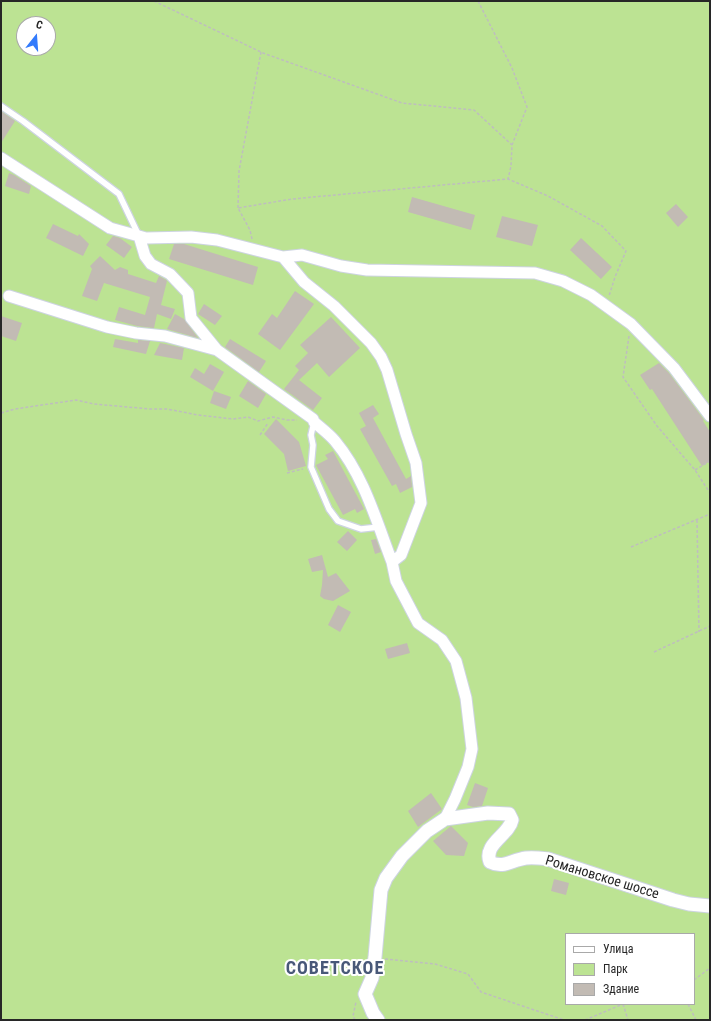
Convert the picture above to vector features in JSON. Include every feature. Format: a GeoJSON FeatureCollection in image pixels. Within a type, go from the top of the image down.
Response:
{"type":"FeatureCollection","features":[{"type":"Feature","properties":{"kind":"street"},"geometry":{"type":"LineString","coordinates":[[1,158],[110,228],[146,238],[191,237],[217,240],[283,256],[302,255],[341,266],[367,270],[535,273],[563,281],[591,295],[631,324],[674,368],[710,416]]}},
{"type":"Feature","properties":{"kind":"street"},"geometry":{"type":"LineString","coordinates":[[139,236],[145,256],[151,264],[170,274],[188,293],[191,318],[218,350],[313,421],[334,440],[350,461],[365,488],[392,562],[396,581],[418,623],[442,640],[456,661],[466,698],[472,749],[468,767],[445,819]]}},
{"type":"Feature","properties":{"kind":"street"},"geometry":{"type":"LineString","coordinates":[[283,256],[304,282],[334,306],[371,343],[381,356],[387,370],[416,463],[421,503],[401,556],[392,562]]}},
{"type":"Feature","properties":{"kind":"street"},"geometry":{"type":"LineString","coordinates":[[9,296],[106,327],[136,333],[164,336],[218,350]]}},
{"type":"Feature","properties":{"kind":"street","name":"Романовское шоссе"},"geometry":{"type":"LineString","coordinates":[[365,994],[372,978],[379,926],[381,890],[386,878],[402,856],[414,843],[427,831],[445,819],[488,813],[509,814],[512,820],[510,827],[497,839],[491,847],[489,853],[488,858],[490,862],[497,865],[502,866],[516,859],[548,859],[673,900],[689,904],[710,906]]}},
{"type":"Feature","properties":{"kind":"street"},"geometry":{"type":"LineString","coordinates":[[365,994],[373,1013],[378,1020]]}},
{"type":"Feature","properties":{"kind":"lane"},"geometry":{"type":"LineString","coordinates":[[1,106],[24,121],[120,194],[139,236]]}},
{"type":"Feature","properties":{"kind":"lane"},"geometry":{"type":"LineString","coordinates":[[313,421],[311,435],[311,468],[329,509],[338,520],[361,529],[379,527]]}},
{"type":"Feature","properties":{"kind":"path"},"geometry":{"type":"LineString","coordinates":[[154,1],[261,52],[402,103],[474,110],[512,146]]}},
{"type":"Feature","properties":{"kind":"path"},"geometry":{"type":"LineString","coordinates":[[478,1],[512,68],[526,106],[512,146],[511,166],[508,179]]}},
{"type":"Feature","properties":{"kind":"path"},"geometry":{"type":"LineString","coordinates":[[254,250],[250,230],[238,208],[239,171],[261,52]]}},
{"type":"Feature","properties":{"kind":"path"},"geometry":{"type":"LineString","coordinates":[[238,208],[292,198],[508,179],[548,196],[602,226],[626,251],[615,277],[606,306]]}},
{"type":"Feature","properties":{"kind":"path"},"geometry":{"type":"LineString","coordinates":[[631,324],[622,377],[657,426],[695,470],[710,493]]}},
{"type":"Feature","properties":{"kind":"path"},"geometry":{"type":"LineString","coordinates":[[1,413],[15,409],[76,400],[94,404],[150,410],[166,409],[198,415],[233,419],[248,418],[258,421],[273,417],[287,420],[313,421]]}},
{"type":"Feature","properties":{"kind":"path"},"geometry":{"type":"LineString","coordinates":[[260,434],[268,423]]}},
{"type":"Feature","properties":{"kind":"path"},"geometry":{"type":"LineString","coordinates":[[695,470],[710,460]]}},
{"type":"Feature","properties":{"kind":"path"},"geometry":{"type":"LineString","coordinates":[[287,473],[311,468]]}},
{"type":"Feature","properties":{"kind":"path"},"geometry":{"type":"LineString","coordinates":[[631,547],[710,514]]}},
{"type":"Feature","properties":{"kind":"path"},"geometry":{"type":"LineString","coordinates":[[698,520],[699,632]]}},
{"type":"Feature","properties":{"kind":"path"},"geometry":{"type":"LineString","coordinates":[[654,652],[710,626]]}},
{"type":"Feature","properties":{"kind":"path"},"geometry":{"type":"LineString","coordinates":[[375,957],[434,964],[468,974],[481,992],[564,1020]]}},
{"type":"Feature","properties":{"kind":"path"},"geometry":{"type":"LineString","coordinates":[[695,979],[710,968]]}},
{"type":"Feature","properties":{"kind":"path"},"geometry":{"type":"LineString","coordinates":[[355,1020],[353,1016],[356,1002],[365,994]]}},
{"type":"Feature","properties":{"kind":"path"},"geometry":{"type":"LineString","coordinates":[[584,1020],[621,1005]]}},
{"type":"Feature","properties":{"kind":"path"},"geometry":{"type":"LineString","coordinates":[[623,1005],[628,1020]]}},
{"type":"Feature","properties":{"kind":"path"},"geometry":{"type":"LineString","coordinates":[[688,1005],[696,1020]]}},
{"type":"Feature","properties":{"kind":"green space"},"geometry":{"type":"Polygon","coordinates":[[[1,1],[710,1],[710,1020],[1,1020],[1,1]]]}},
{"type":"Feature","properties":{"kind":"building"},"geometry":{"type":"Polygon","coordinates":[[[1,111],[15,121],[1,143],[1,111]]]}},
{"type":"Feature","properties":{"kind":"building"},"geometry":{"type":"Polygon","coordinates":[[[9,173],[31,186],[29,194],[5,186],[9,173]]]}},
{"type":"Feature","properties":{"kind":"building"},"geometry":{"type":"Polygon","coordinates":[[[412,197],[475,215],[471,230],[408,212],[412,197]]]}},
{"type":"Feature","properties":{"kind":"building"},"geometry":{"type":"Polygon","coordinates":[[[676,204],[688,217],[678,227],[666,213],[676,204]]]}},
{"type":"Feature","properties":{"kind":"building"},"geometry":{"type":"Polygon","coordinates":[[[502,216],[538,225],[532,246],[496,237],[502,216]]]}},
{"type":"Feature","properties":{"kind":"building"},"geometry":{"type":"Polygon","coordinates":[[[53,224],[78,236],[79,234],[89,244],[83,256],[46,238],[53,224]]]}},
{"type":"Feature","properties":{"kind":"building"},"geometry":{"type":"Polygon","coordinates":[[[113,236],[120,238],[132,247],[124,258],[106,245],[113,236]]]}},
{"type":"Feature","properties":{"kind":"building"},"geometry":{"type":"Polygon","coordinates":[[[581,238],[612,267],[601,279],[570,250],[581,238]]]}},
{"type":"Feature","properties":{"kind":"building"},"geometry":{"type":"Polygon","coordinates":[[[174,244],[184,244],[258,267],[253,285],[169,259],[174,244]]]}},
{"type":"Feature","properties":{"kind":"building"},"geometry":{"type":"Polygon","coordinates":[[[100,256],[115,270],[120,267],[128,270],[128,274],[156,283],[159,276],[166,280],[161,305],[175,309],[171,319],[157,314],[154,328],[137,326],[115,320],[119,307],[145,315],[150,297],[104,283],[97,301],[82,296],[92,269],[90,266],[100,256]]]}},
{"type":"Feature","properties":{"kind":"building"},"geometry":{"type":"Polygon","coordinates":[[[295,291],[314,304],[280,350],[258,334],[272,314],[277,318],[295,291]]]}},
{"type":"Feature","properties":{"kind":"building"},"geometry":{"type":"Polygon","coordinates":[[[204,304],[222,316],[215,325],[198,314],[204,304]]]}},
{"type":"Feature","properties":{"kind":"building"},"geometry":{"type":"Polygon","coordinates":[[[175,314],[184,319],[198,338],[167,329],[175,314]]]}},
{"type":"Feature","properties":{"kind":"building"},"geometry":{"type":"Polygon","coordinates":[[[1,316],[22,323],[16,341],[1,336],[1,316]]]}},
{"type":"Feature","properties":{"kind":"building"},"geometry":{"type":"Polygon","coordinates":[[[331,317],[360,348],[329,377],[317,363],[299,380],[322,398],[313,410],[284,389],[299,370],[295,366],[308,353],[300,345],[331,317]]]}},
{"type":"Feature","properties":{"kind":"building"},"geometry":{"type":"Polygon","coordinates":[[[115,339],[138,343],[138,340],[150,341],[146,354],[113,347],[115,339]]]}},
{"type":"Feature","properties":{"kind":"building"},"geometry":{"type":"Polygon","coordinates":[[[230,339],[266,361],[259,372],[225,347],[230,339]]]}},
{"type":"Feature","properties":{"kind":"building"},"geometry":{"type":"Polygon","coordinates":[[[160,343],[184,348],[182,360],[154,355],[160,343]]]}},
{"type":"Feature","properties":{"kind":"building"},"geometry":{"type":"Polygon","coordinates":[[[659,363],[669,373],[704,420],[703,421],[710,432],[710,461],[702,466],[652,389],[650,390],[640,375],[659,363]]]}},
{"type":"Feature","properties":{"kind":"building"},"geometry":{"type":"Polygon","coordinates":[[[210,364],[224,372],[213,391],[190,377],[195,368],[204,374],[210,364]]]}},
{"type":"Feature","properties":{"kind":"building"},"geometry":{"type":"Polygon","coordinates":[[[248,381],[266,394],[258,408],[239,396],[248,381]]]}},
{"type":"Feature","properties":{"kind":"building"},"geometry":{"type":"Polygon","coordinates":[[[214,391],[231,397],[226,409],[210,403],[214,391]]]}},
{"type":"Feature","properties":{"kind":"building"},"geometry":{"type":"Polygon","coordinates":[[[373,405],[379,414],[373,418],[406,479],[411,476],[412,487],[400,493],[396,484],[392,486],[360,429],[366,426],[359,413],[373,405]]]}},
{"type":"Feature","properties":{"kind":"building"},"geometry":{"type":"Polygon","coordinates":[[[276,419],[299,442],[306,466],[288,471],[284,454],[264,434],[276,419]]]}},
{"type":"Feature","properties":{"kind":"building"},"geometry":{"type":"Polygon","coordinates":[[[333,451],[364,509],[357,513],[355,509],[343,515],[316,465],[328,459],[325,455],[333,451]]]}},
{"type":"Feature","properties":{"kind":"building"},"geometry":{"type":"Polygon","coordinates":[[[348,531],[357,540],[347,551],[337,542],[348,531]]]}},
{"type":"Feature","properties":{"kind":"building"},"geometry":{"type":"Polygon","coordinates":[[[376,539],[381,552],[375,554],[371,540],[376,539]]]}},
{"type":"Feature","properties":{"kind":"building"},"geometry":{"type":"Polygon","coordinates":[[[322,555],[328,577],[336,573],[350,591],[333,601],[324,599],[320,596],[323,570],[312,572],[308,559],[322,555]]]}},
{"type":"Feature","properties":{"kind":"building"},"geometry":{"type":"Polygon","coordinates":[[[338,605],[351,612],[340,632],[328,625],[338,605]]]}},
{"type":"Feature","properties":{"kind":"building"},"geometry":{"type":"Polygon","coordinates":[[[407,643],[410,653],[388,659],[385,649],[407,643]]]}},
{"type":"Feature","properties":{"kind":"building"},"geometry":{"type":"Polygon","coordinates":[[[475,783],[488,788],[482,806],[473,807],[467,805],[475,783]]]}},
{"type":"Feature","properties":{"kind":"building"},"geometry":{"type":"Polygon","coordinates":[[[431,793],[442,809],[418,827],[408,811],[431,793]]]}},
{"type":"Feature","properties":{"kind":"building"},"geometry":{"type":"Polygon","coordinates":[[[451,826],[468,843],[464,856],[446,855],[433,841],[451,826]]]}},
{"type":"Feature","properties":{"kind":"building"},"geometry":{"type":"Polygon","coordinates":[[[554,879],[569,883],[566,895],[551,891],[554,879]]]}},
{"type":"Feature","properties":{"kind":"district","name":"СОВЕТСКОЕ"},"geometry":{"type":"Point","coordinates":[335,969]}}]}
